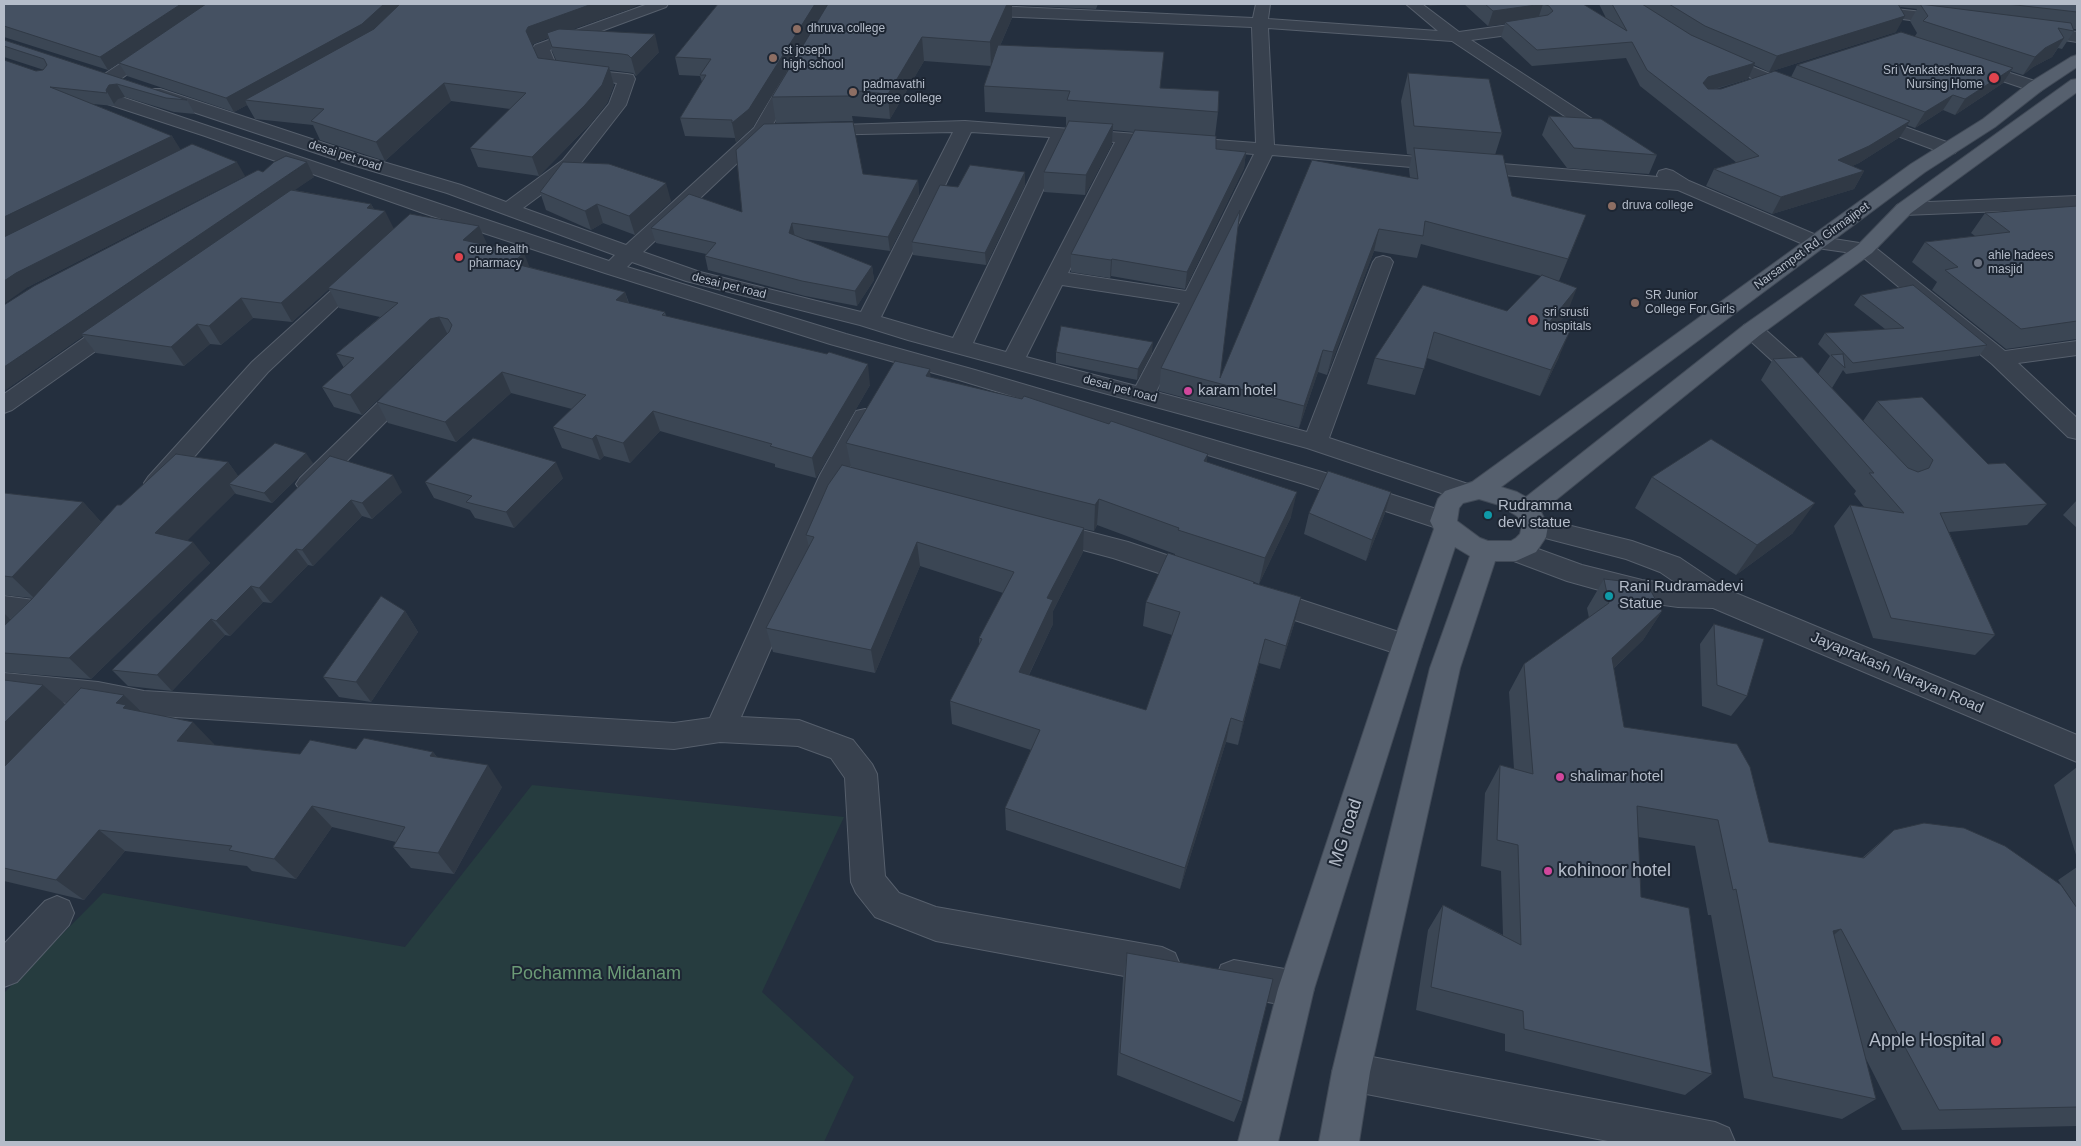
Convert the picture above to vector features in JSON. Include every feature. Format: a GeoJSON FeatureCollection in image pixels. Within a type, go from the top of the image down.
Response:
{"type":"FeatureCollection","features":[{"type":"Feature","properties":{"kind":"main road","name":"Narsampet Rd, Girmajipet"},"geometry":{"type":"LineString","coordinates":[[1472,491],[1817,243],[1918,168],[1989,122],[2035,87],[2077,60]]}},
{"type":"Feature","properties":{"kind":"main road","name":"Narsampet Rd, Girmajipet"},"geometry":{"type":"LineString","coordinates":[[1531,518],[1752,330],[1865,249],[1904,209],[2077,84]]}},
{"type":"Feature","properties":{"kind":"main road"},"geometry":{"type":"LineString","coordinates":[[1472,491],[1493,492],[1508,498],[1531,518],[1534,537],[1526,545],[1500,551],[1470,545],[1446,524],[1447,505],[1454,497],[1472,491]]}},
{"type":"Feature","properties":{"kind":"main road","name":"MG road"},"geometry":{"type":"LineString","coordinates":[[1258,1142],[1296,989],[1446,524]]}},
{"type":"Feature","properties":{"kind":"main road"},"geometry":{"type":"LineString","coordinates":[[1339,1142],[1351,1072],[1445,668],[1500,551]]}},
{"type":"Feature","properties":{"kind":"street"},"geometry":{"type":"LineString","coordinates":[[509,209],[570,164],[617,105],[627,78],[550,71],[541,48],[662,4]]}},
{"type":"Feature","properties":{"kind":"street"},"geometry":{"type":"LineString","coordinates":[[1143,395],[1265,151],[1260,23],[1263,4]]}},
{"type":"Feature","properties":{"kind":"street"},"geometry":{"type":"LineString","coordinates":[[1414,4],[1456,37],[1626,148]]}},
{"type":"Feature","properties":{"kind":"street"},"geometry":{"type":"LineString","coordinates":[[962,9],[1260,23],[1456,37],[1538,26]]}},
{"type":"Feature","properties":{"kind":"street"},"geometry":{"type":"LineString","coordinates":[[1848,10],[1896,13],[1924,10],[1965,22]]}},
{"type":"Feature","properties":{"kind":"street"},"geometry":{"type":"LineString","coordinates":[[1896,13],[1904,28]]}},
{"type":"Feature","properties":{"kind":"street"},"geometry":{"type":"LineString","coordinates":[[2021,29],[2077,37]]}},
{"type":"Feature","properties":{"kind":"street"},"geometry":{"type":"LineString","coordinates":[[109,79],[165,42]]}},
{"type":"Feature","properties":{"kind":"street"},"geometry":{"type":"LineString","coordinates":[[1699,49],[1805,94]]}},
{"type":"Feature","properties":{"kind":"street"},"geometry":{"type":"LineString","coordinates":[[612,269],[761,131],[801,62]]}},
{"type":"Feature","properties":{"kind":"street"},"geometry":{"type":"LineString","coordinates":[[1960,62],[2035,87]]}},
{"type":"Feature","properties":{"kind":"street"},"geometry":{"type":"LineString","coordinates":[[1742,88],[1796,72]]}},
{"type":"Feature","properties":{"kind":"street","name":"desai pet road"},"geometry":{"type":"LineString","coordinates":[[1446,524],[1313,478],[900,357],[612,269],[430,209],[324,181],[291,162],[215,143],[211,132],[68,76],[109,79],[243,115],[356,160],[454,189],[693,277],[868,320],[1315,442],[1472,491]]}},
{"type":"Feature","properties":{"kind":"street"},"geometry":{"type":"LineString","coordinates":[[1850,112],[1949,149]]}},
{"type":"Feature","properties":{"kind":"street"},"geometry":{"type":"LineString","coordinates":[[800,130],[965,126],[1061,132],[1265,151],[1682,185]]}},
{"type":"Feature","properties":{"kind":"street"},"geometry":{"type":"LineString","coordinates":[[868,320],[965,126]]}},
{"type":"Feature","properties":{"kind":"street"},"geometry":{"type":"LineString","coordinates":[[761,131],[781,130]]}},
{"type":"Feature","properties":{"kind":"street"},"geometry":{"type":"LineString","coordinates":[[960,346],[1061,132]]}},
{"type":"Feature","properties":{"kind":"street"},"geometry":{"type":"LineString","coordinates":[[1013,360],[1126,139]]}},
{"type":"Feature","properties":{"kind":"street"},"geometry":{"type":"LineString","coordinates":[[264,175],[291,162]]}},
{"type":"Feature","properties":{"kind":"street"},"geometry":{"type":"LineString","coordinates":[[1650,164],[1682,185],[1817,243],[1865,249],[2000,359],[2077,431]]}},
{"type":"Feature","properties":{"kind":"street"},"geometry":{"type":"LineString","coordinates":[[408,229],[454,189]]}},
{"type":"Feature","properties":{"kind":"street"},"geometry":{"type":"LineString","coordinates":[[1904,209],[2077,202]]}},
{"type":"Feature","properties":{"kind":"street"},"geometry":{"type":"LineString","coordinates":[[141,501],[260,367],[380,256]]}},
{"type":"Feature","properties":{"kind":"street"},"geometry":{"type":"LineString","coordinates":[[1315,442],[1384,262]]}},
{"type":"Feature","properties":{"kind":"street"},"geometry":{"type":"LineString","coordinates":[[1013,360],[1055,278],[1193,298]]}},
{"type":"Feature","properties":{"kind":"street"},"geometry":{"type":"LineString","coordinates":[[4,404],[132,315]]}},
{"type":"Feature","properties":{"kind":"street"},"geometry":{"type":"LineString","coordinates":[[1752,330],[1797,370],[1823,398]]}},
{"type":"Feature","properties":{"kind":"street"},"geometry":{"type":"LineString","coordinates":[[2000,359],[2077,348]]}},
{"type":"Feature","properties":{"kind":"street"},"geometry":{"type":"LineString","coordinates":[[720,729],[833,475],[900,357]]}},
{"type":"Feature","properties":{"kind":"street"},"geometry":{"type":"LineString","coordinates":[[294,499],[428,367]]}},
{"type":"Feature","properties":{"kind":"street"},"geometry":{"type":"LineString","coordinates":[[833,475],[862,482]]}},
{"type":"Feature","properties":{"kind":"street","name":"Jayaprakash Narayan Road"},"geometry":{"type":"LineString","coordinates":[[1531,518],[1670,565],[1716,597],[2077,750]]}},
{"type":"Feature","properties":{"kind":"street"},"geometry":{"type":"LineString","coordinates":[[1023,524],[1118,549],[1407,646]]}},
{"type":"Feature","properties":{"kind":"street","name":"Jayaprakash Narayan Road"},"geometry":{"type":"LineString","coordinates":[[1500,551],[1642,591],[1678,596],[1716,597]]}},
{"type":"Feature","properties":{"kind":"street"},"geometry":{"type":"LineString","coordinates":[[4,607],[40,613]]}},
{"type":"Feature","properties":{"kind":"street"},"geometry":{"type":"LineString","coordinates":[[72,721],[108,683]]}},
{"type":"Feature","properties":{"kind":"street"},"geometry":{"type":"LineString","coordinates":[[4,686],[108,683],[144,703],[674,736],[720,729],[799,733],[842,749],[861,774],[868,882],[887,905],[936,924],[1296,989]]}},
{"type":"Feature","properties":{"kind":"street"},"geometry":{"type":"LineString","coordinates":[[4,968],[57,913]]}},
{"type":"Feature","properties":{"kind":"street"},"geometry":{"type":"LineString","coordinates":[[1351,1072],[1716,1142]]}},
{"type":"Feature","properties":{"kind":"green space","name":"Pochamma Midanam"},"geometry":{"type":"Polygon","coordinates":[[[532,785],[844,817],[762,992],[854,1077],[824,1142],[4,1142],[4,993],[103,893],[405,947],[532,785]]]}},
{"type":"Feature","properties":{"kind":"building"},"geometry":{"type":"Polygon","coordinates":[[[4,4],[181,4],[100,57],[4,26],[4,4]]]}},
{"type":"Feature","properties":{"kind":"building"},"geometry":{"type":"Polygon","coordinates":[[[206,4],[384,4],[362,24],[226,98],[119,63],[206,4]]]}},
{"type":"Feature","properties":{"kind":"building"},"geometry":{"type":"Polygon","coordinates":[[[400,4],[592,4],[528,27],[526,31],[538,58],[609,67],[602,85],[585,105],[532,157],[470,148],[526,93],[444,83],[376,142],[311,121],[324,109],[245,100],[374,29],[400,4]]]}},
{"type":"Feature","properties":{"kind":"building"},"geometry":{"type":"Polygon","coordinates":[[[718,4],[815,4],[749,109],[732,123],[732,120],[680,118],[706,75],[700,75],[711,59],[675,57],[718,4]]]}},
{"type":"Feature","properties":{"kind":"building"},"geometry":{"type":"Polygon","coordinates":[[[828,4],[1007,4],[990,42],[922,37],[888,94],[848,90],[849,96],[772,97],[828,4]]]}},
{"type":"Feature","properties":{"kind":"building"},"geometry":{"type":"Polygon","coordinates":[[[1485,4],[1543,4],[1493,11],[1485,4]]]}},
{"type":"Feature","properties":{"kind":"building"},"geometry":{"type":"Polygon","coordinates":[[[1543,4],[1583,4],[1627,31],[1612,4],[1642,4],[1691,35],[1755,63],[1708,77],[1703,83],[1708,89],[1721,89],[1775,71],[1910,121],[1869,146],[1838,160],[1864,171],[1781,197],[1714,169],[1759,156],[1647,70],[1632,42],[1537,50],[1505,22],[1548,15],[1553,11],[1549,6],[1543,4]]]}},
{"type":"Feature","properties":{"kind":"building"},"geometry":{"type":"Polygon","coordinates":[[[1669,4],[1898,4],[1905,16],[1777,56],[1705,26],[1669,4]]]}},
{"type":"Feature","properties":{"kind":"building"},"geometry":{"type":"Polygon","coordinates":[[[1920,4],[2071,23],[2074,31],[2058,28],[2064,38],[2045,48],[2035,57],[1923,21],[1928,16],[1920,4]]]}},
{"type":"Feature","properties":{"kind":"building"},"geometry":{"type":"Polygon","coordinates":[[[2007,4],[2077,4],[2077,12],[2007,4]]]}},
{"type":"Feature","properties":{"kind":"building"},"geometry":{"type":"Polygon","coordinates":[[[559,29],[655,34],[631,58],[628,55],[622,54],[552,47],[547,33],[559,29]]]}},
{"type":"Feature","properties":{"kind":"building"},"geometry":{"type":"Polygon","coordinates":[[[1901,32],[2013,68],[1965,99],[1953,95],[1925,112],[1797,65],[1901,32]]]}},
{"type":"Feature","properties":{"kind":"building"},"geometry":{"type":"Polygon","coordinates":[[[4,40],[187,100],[166,98],[117,84],[109,85],[106,90],[107,93],[50,87],[172,136],[4,217],[4,60],[36,71],[43,70],[47,65],[44,59],[4,46],[4,40]]]}},
{"type":"Feature","properties":{"kind":"building"},"geometry":{"type":"Polygon","coordinates":[[[998,45],[1164,52],[1160,88],[1219,91],[1218,112],[1067,100],[1070,91],[984,86],[998,45]]]}},
{"type":"Feature","properties":{"kind":"building"},"geometry":{"type":"Polygon","coordinates":[[[1408,73],[1489,79],[1502,133],[1414,126],[1408,73]]]}},
{"type":"Feature","properties":{"kind":"building"},"geometry":{"type":"Polygon","coordinates":[[[1549,116],[1601,119],[1657,155],[1574,148],[1549,116]]]}},
{"type":"Feature","properties":{"kind":"building"},"geometry":{"type":"Polygon","coordinates":[[[1069,121],[1113,124],[1086,175],[1044,172],[1069,121]]]}},
{"type":"Feature","properties":{"kind":"building"},"geometry":{"type":"Polygon","coordinates":[[[853,122],[863,174],[918,180],[888,237],[792,223],[789,233],[872,266],[855,291],[802,281],[705,256],[716,243],[651,228],[689,194],[742,212],[736,150],[764,124],[853,122]]]}},
{"type":"Feature","properties":{"kind":"building"},"geometry":{"type":"Polygon","coordinates":[[[1135,130],[1216,136],[1216,149],[1246,152],[1187,272],[1071,254],[1135,130]]]}},
{"type":"Feature","properties":{"kind":"building"},"geometry":{"type":"Polygon","coordinates":[[[192,144],[237,162],[16,273],[4,281],[4,237],[192,144]]]}},
{"type":"Feature","properties":{"kind":"building"},"geometry":{"type":"Polygon","coordinates":[[[1414,148],[1503,155],[1512,196],[1586,215],[1568,259],[1425,221],[1423,236],[1379,229],[1333,352],[1323,350],[1304,406],[1161,368],[1240,210],[1220,378],[1312,160],[1418,179],[1414,148]]]}},
{"type":"Feature","properties":{"kind":"building"},"geometry":{"type":"Polygon","coordinates":[[[286,156],[307,162],[4,367],[4,305],[34,286],[258,170],[263,172],[274,162],[286,156]]]}},
{"type":"Feature","properties":{"kind":"building"},"geometry":{"type":"Polygon","coordinates":[[[563,162],[609,164],[666,183],[629,216],[597,204],[585,211],[540,192],[563,162]]]}},
{"type":"Feature","properties":{"kind":"building"},"geometry":{"type":"Polygon","coordinates":[[[970,165],[1025,172],[985,253],[912,242],[940,185],[958,187],[970,165]]]}},
{"type":"Feature","properties":{"kind":"building"},"geometry":{"type":"Polygon","coordinates":[[[291,190],[371,204],[367,208],[385,211],[281,303],[241,298],[209,326],[197,324],[171,347],[81,334],[291,190]]]}},
{"type":"Feature","properties":{"kind":"building"},"geometry":{"type":"Polygon","coordinates":[[[2077,206],[2077,321],[2021,329],[1945,270],[1958,267],[1925,242],[2010,232],[1985,213],[2077,206]]]}},
{"type":"Feature","properties":{"kind":"building"},"geometry":{"type":"Polygon","coordinates":[[[410,214],[479,226],[463,240],[524,253],[512,263],[625,292],[616,300],[665,312],[662,315],[827,354],[829,352],[868,364],[812,458],[770,446],[772,444],[653,411],[623,443],[596,435],[592,439],[553,427],[586,395],[502,372],[445,422],[377,402],[449,332],[452,325],[448,319],[439,317],[430,319],[350,395],[322,387],[354,358],[336,354],[398,303],[328,288],[410,214]]]}},
{"type":"Feature","properties":{"kind":"building"},"geometry":{"type":"Polygon","coordinates":[[[1542,275],[1577,288],[1548,324],[1570,331],[1551,370],[1434,332],[1424,369],[1375,358],[1423,285],[1507,311],[1542,275]]]}},
{"type":"Feature","properties":{"kind":"building"},"geometry":{"type":"Polygon","coordinates":[[[1913,285],[1987,345],[1853,363],[1825,333],[1904,328],[1861,295],[1913,285]]]}},
{"type":"Feature","properties":{"kind":"building"},"geometry":{"type":"Polygon","coordinates":[[[1061,326],[1153,342],[1138,369],[1056,352],[1061,326]]]}},
{"type":"Feature","properties":{"kind":"building"},"geometry":{"type":"Polygon","coordinates":[[[1843,354],[1845,368],[1831,355],[1843,354]]]}},
{"type":"Feature","properties":{"kind":"building"},"geometry":{"type":"Polygon","coordinates":[[[1802,357],[1908,468],[1918,472],[1929,468],[1933,460],[1877,401],[1922,397],[1988,464],[2005,463],[2047,504],[1940,513],[1995,635],[1891,618],[1850,505],[1904,513],[1869,473],[1874,473],[1773,359],[1802,357]]]}},
{"type":"Feature","properties":{"kind":"building"},"geometry":{"type":"Polygon","coordinates":[[[895,361],[930,369],[926,376],[1022,399],[1024,396],[1109,424],[1111,421],[1208,454],[1204,461],[1297,492],[1265,558],[1178,530],[1179,528],[1099,499],[1095,505],[846,443],[895,361]]]}},
{"type":"Feature","properties":{"kind":"building"},"geometry":{"type":"Polygon","coordinates":[[[473,438],[556,462],[506,512],[466,502],[472,496],[425,482],[473,438]]]}},
{"type":"Feature","properties":{"kind":"building"},"geometry":{"type":"Polygon","coordinates":[[[1711,439],[1815,503],[1757,545],[1652,477],[1711,439]]]}},
{"type":"Feature","properties":{"kind":"building"},"geometry":{"type":"Polygon","coordinates":[[[275,443],[306,453],[264,493],[229,484],[275,443]]]}},
{"type":"Feature","properties":{"kind":"building"},"geometry":{"type":"Polygon","coordinates":[[[176,454],[228,462],[155,533],[193,542],[69,658],[4,653],[4,626],[31,600],[117,505],[121,505],[176,454]]]}},
{"type":"Feature","properties":{"kind":"building"},"geometry":{"type":"Polygon","coordinates":[[[330,456],[393,475],[362,503],[351,500],[302,550],[296,549],[259,588],[251,586],[216,621],[211,619],[157,675],[112,670],[330,456]]]}},
{"type":"Feature","properties":{"kind":"building"},"geometry":{"type":"Polygon","coordinates":[[[842,465],[1084,528],[1047,598],[1053,600],[1019,672],[1146,710],[1180,612],[1146,602],[1168,553],[1253,583],[1301,597],[1286,646],[1265,639],[1243,722],[1231,718],[1185,868],[1005,808],[1040,730],[950,701],[982,639],[979,638],[1014,572],[917,542],[871,650],[766,628],[814,537],[806,535],[828,485],[842,465]]]}},
{"type":"Feature","properties":{"kind":"building"},"geometry":{"type":"Polygon","coordinates":[[[1328,471],[1391,492],[1372,540],[1309,513],[1328,471]]]}},
{"type":"Feature","properties":{"kind":"building"},"geometry":{"type":"Polygon","coordinates":[[[4,493],[83,502],[12,577],[4,576],[4,493]]]}},
{"type":"Feature","properties":{"kind":"building"},"geometry":{"type":"Polygon","coordinates":[[[1604,579],[1647,584],[1662,611],[1612,658],[1624,727],[1737,744],[1750,767],[1769,842],[1864,858],[1894,830],[1924,823],[1964,828],[2005,846],[2061,885],[2077,908],[2077,1107],[1939,1110],[1841,929],[1833,931],[1876,1099],[1773,1077],[1736,889],[1733,890],[1718,820],[1637,806],[1641,897],[1689,908],[1712,1074],[1524,1029],[1523,1011],[1431,987],[1443,905],[1521,945],[1518,845],[1497,840],[1500,765],[1533,774],[1524,664],[1609,603],[1604,579]]]}},
{"type":"Feature","properties":{"kind":"building"},"geometry":{"type":"Polygon","coordinates":[[[381,596],[405,611],[356,682],[323,677],[381,596]]]}},
{"type":"Feature","properties":{"kind":"building"},"geometry":{"type":"Polygon","coordinates":[[[1714,624],[1764,639],[1747,696],[1717,685],[1714,624]]]}},
{"type":"Feature","properties":{"kind":"building"},"geometry":{"type":"Polygon","coordinates":[[[4,680],[43,685],[4,723],[4,680]]]}},
{"type":"Feature","properties":{"kind":"building"},"geometry":{"type":"Polygon","coordinates":[[[81,688],[124,695],[116,703],[126,705],[123,708],[193,722],[177,741],[300,754],[310,740],[356,749],[364,738],[433,752],[430,756],[488,765],[438,853],[393,847],[405,827],[312,806],[274,859],[229,850],[232,846],[99,830],[56,880],[4,868],[4,767],[81,688]]]}},
{"type":"Feature","properties":{"kind":"building"},"geometry":{"type":"Polygon","coordinates":[[[1127,953],[1273,979],[1242,1102],[1120,1053],[1127,953]]]}},
{"type":"Feature","properties":{"kind":"place","name":"dhruva college"},"geometry":{"type":"Point","coordinates":[797,29]}},
{"type":"Feature","properties":{"kind":"place","name":"st joseph high school"},"geometry":{"type":"Point","coordinates":[773,58]}},
{"type":"Feature","properties":{"kind":"place","name":"Sri Venkateshwara Nursing Home"},"geometry":{"type":"Point","coordinates":[1994,78]}},
{"type":"Feature","properties":{"kind":"place","name":"padmavathi degree college"},"geometry":{"type":"Point","coordinates":[853,92]}},
{"type":"Feature","properties":{"kind":"place","name":"druva college"},"geometry":{"type":"Point","coordinates":[1612,206]}},
{"type":"Feature","properties":{"kind":"place","name":"cure health pharmacy"},"geometry":{"type":"Point","coordinates":[459,257]}},
{"type":"Feature","properties":{"kind":"place","name":"ahle hadees masjid"},"geometry":{"type":"Point","coordinates":[1978,263]}},
{"type":"Feature","properties":{"kind":"place","name":"SR Junior College For Girls"},"geometry":{"type":"Point","coordinates":[1635,303]}},
{"type":"Feature","properties":{"kind":"place","name":"sri srusti hospitals"},"geometry":{"type":"Point","coordinates":[1533,320]}},
{"type":"Feature","properties":{"kind":"place","name":"karam hotel"},"geometry":{"type":"Point","coordinates":[1188,391]}},
{"type":"Feature","properties":{"kind":"place","name":"Rudramma devi statue"},"geometry":{"type":"Point","coordinates":[1488,515]}},
{"type":"Feature","properties":{"kind":"place","name":"Rani Rudramadevi Statue"},"geometry":{"type":"Point","coordinates":[1609,596]}},
{"type":"Feature","properties":{"kind":"place","name":"shalimar hotel"},"geometry":{"type":"Point","coordinates":[1560,777]}},
{"type":"Feature","properties":{"kind":"place","name":"kohinoor hotel"},"geometry":{"type":"Point","coordinates":[1548,871]}},
{"type":"Feature","properties":{"kind":"place","name":"Apple Hospital"},"geometry":{"type":"Point","coordinates":[1996,1041]}}]}
